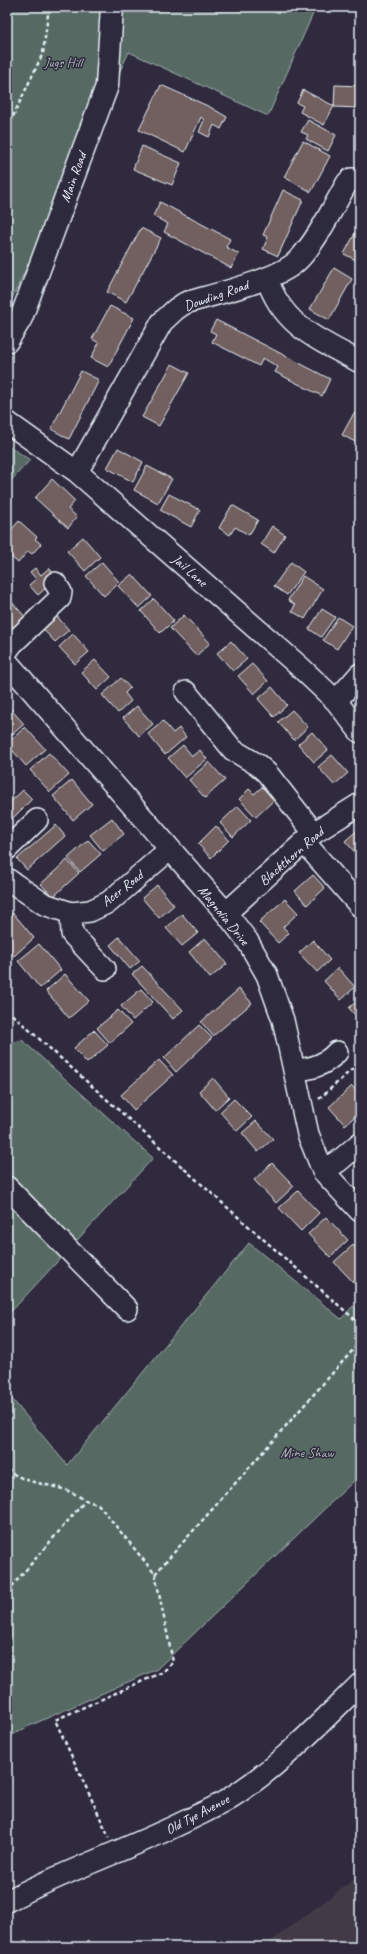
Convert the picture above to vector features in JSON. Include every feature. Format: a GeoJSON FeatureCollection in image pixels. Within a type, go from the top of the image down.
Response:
{"type":"FeatureCollection","features":[{"type":"Feature","properties":{"kind":"main road","name":"Main Road"},"geometry":{"type":"LineString","coordinates":[[7,341],[21,318],[107,86],[112,7]]}},
{"type":"Feature","properties":{"kind":"street","name":"Dowding Road"},"geometry":{"type":"LineString","coordinates":[[77,472],[165,318],[185,303],[267,278],[292,266],[301,257],[346,184],[355,180]]}},
{"type":"Feature","properties":{"kind":"street"},"geometry":{"type":"LineString","coordinates":[[267,278],[272,294],[278,305],[300,329],[360,362]]}},
{"type":"Feature","properties":{"kind":"street","name":"Jail Lane"},"geometry":{"type":"LineString","coordinates":[[7,422],[77,472],[299,666],[336,701],[360,732]]}},
{"type":"Feature","properties":{"kind":"street"},"geometry":{"type":"LineString","coordinates":[[7,651],[12,644],[60,598],[61,592],[55,583]]}},
{"type":"Feature","properties":{"kind":"street","name":"Magnolia Drive"},"geometry":{"type":"LineString","coordinates":[[7,662],[169,850],[226,913],[247,940],[267,975],[283,1020],[308,1134],[323,1171],[360,1211]]}},
{"type":"Feature","properties":{"kind":"street"},"geometry":{"type":"LineString","coordinates":[[336,701],[360,674]]}},
{"type":"Feature","properties":{"kind":"street"},"geometry":{"type":"LineString","coordinates":[[186,692],[233,750],[258,765],[267,773],[309,838],[360,906]]}},
{"type":"Feature","properties":{"kind":"street","name":"Blackthorn Road"},"geometry":{"type":"LineString","coordinates":[[226,913],[309,838],[360,804]]}},
{"type":"Feature","properties":{"kind":"street"},"geometry":{"type":"LineString","coordinates":[[7,849],[37,820]]}},
{"type":"Feature","properties":{"kind":"street","name":"Acer Road"},"geometry":{"type":"LineString","coordinates":[[7,879],[44,904],[71,913],[90,911],[109,902],[169,850]]}},
{"type":"Feature","properties":{"kind":"street"},"geometry":{"type":"LineString","coordinates":[[71,913],[72,934],[105,969]]}},
{"type":"Feature","properties":{"kind":"street"},"geometry":{"type":"LineString","coordinates":[[294,1070],[308,1069],[320,1065],[338,1052]]}},
{"type":"Feature","properties":{"kind":"street"},"geometry":{"type":"LineString","coordinates":[[323,1171],[339,1161],[360,1143]]}},
{"type":"Feature","properties":{"kind":"street"},"geometry":{"type":"LineString","coordinates":[[7,1187],[126,1310]]}},
{"type":"Feature","properties":{"kind":"street","name":"Old Tye Avenue"},"geometry":{"type":"LineString","coordinates":[[7,1901],[44,1882],[164,1832],[227,1800],[262,1774],[300,1742],[360,1684]]}},
{"type":"Feature","properties":{"kind":"path"},"geometry":{"type":"LineString","coordinates":[[7,129],[43,53],[49,7]]}},
{"type":"Feature","properties":{"kind":"path"},"geometry":{"type":"LineString","coordinates":[[7,1010],[232,1212],[360,1324]]}},
{"type":"Feature","properties":{"kind":"path"},"geometry":{"type":"LineString","coordinates":[[303,1113],[360,1062]]}},
{"type":"Feature","properties":{"kind":"path"},"geometry":{"type":"LineString","coordinates":[[155,1574],[360,1342]]}},
{"type":"Feature","properties":{"kind":"path"},"geometry":{"type":"LineString","coordinates":[[7,1469],[17,1478],[74,1493],[85,1502],[98,1504],[155,1574],[173,1662],[163,1672],[55,1720],[116,1852]]}},
{"type":"Feature","properties":{"kind":"path"},"geometry":{"type":"LineString","coordinates":[[7,1592],[85,1502]]}},
{"type":"Feature","properties":{"kind":"shaded area"},"geometry":{"type":"Polygon","coordinates":[[[360,1875],[360,1947],[263,1947],[360,1875]]]}},
{"type":"Feature","properties":{"kind":"green space","name":"Jugs Hill"},"geometry":{"type":"Polygon","coordinates":[[[7,7],[316,7],[268,116],[129,52],[7,309],[7,7]]]}},
{"type":"Feature","properties":{"kind":"green space"},"geometry":{"type":"Polygon","coordinates":[[[7,445],[30,460],[7,485],[7,445]]]}},
{"type":"Feature","properties":{"kind":"green space"},"geometry":{"type":"Polygon","coordinates":[[[22,1040],[153,1158],[7,1316],[7,1044],[22,1040]]]}},
{"type":"Feature","properties":{"kind":"green space","name":"Mine Shaw"},"geometry":{"type":"Polygon","coordinates":[[[249,1243],[341,1319],[353,1306],[360,1312],[360,1475],[157,1669],[27,1727],[7,1738],[7,1393],[67,1465],[249,1243]]]}},
{"type":"Feature","properties":{"kind":"building"},"geometry":{"type":"Polygon","coordinates":[[[161,85],[210,107],[227,117],[221,129],[214,125],[209,137],[199,132],[204,120],[201,117],[185,152],[139,130],[161,85]]]}},
{"type":"Feature","properties":{"kind":"building"},"geometry":{"type":"Polygon","coordinates":[[[335,85],[360,86],[360,108],[334,107],[335,85]]]}},
{"type":"Feature","properties":{"kind":"building"},"geometry":{"type":"Polygon","coordinates":[[[303,90],[334,106],[324,125],[300,112],[303,106],[297,103],[303,90]]]}},
{"type":"Feature","properties":{"kind":"building"},"geometry":{"type":"Polygon","coordinates":[[[308,120],[336,135],[328,151],[306,139],[308,135],[301,132],[308,120]]]}},
{"type":"Feature","properties":{"kind":"building"},"geometry":{"type":"Polygon","coordinates":[[[303,141],[330,156],[311,192],[284,177],[303,141]]]}},
{"type":"Feature","properties":{"kind":"building"},"geometry":{"type":"Polygon","coordinates":[[[142,146],[181,163],[172,185],[133,169],[142,146]]]}},
{"type":"Feature","properties":{"kind":"building"},"geometry":{"type":"Polygon","coordinates":[[[283,190],[303,200],[278,256],[263,249],[268,237],[263,235],[283,190]]]}},
{"type":"Feature","properties":{"kind":"building"},"geometry":{"type":"Polygon","coordinates":[[[160,202],[230,239],[226,247],[239,254],[231,268],[164,232],[168,224],[153,216],[160,202]]]}},
{"type":"Feature","properties":{"kind":"building"},"geometry":{"type":"Polygon","coordinates":[[[360,224],[360,262],[344,254],[360,224]]]}},
{"type":"Feature","properties":{"kind":"building"},"geometry":{"type":"Polygon","coordinates":[[[141,228],[161,238],[126,302],[107,292],[141,228]]]}},
{"type":"Feature","properties":{"kind":"building"},"geometry":{"type":"Polygon","coordinates":[[[334,268],[352,279],[329,320],[310,309],[334,268]]]}},
{"type":"Feature","properties":{"kind":"building"},"geometry":{"type":"Polygon","coordinates":[[[110,306],[134,318],[108,367],[91,358],[99,343],[92,339],[110,306]]]}},
{"type":"Feature","properties":{"kind":"building"},"geometry":{"type":"Polygon","coordinates":[[[216,320],[330,379],[322,396],[275,372],[278,367],[263,358],[259,366],[212,342],[216,334],[210,331],[216,320]]]}},
{"type":"Feature","properties":{"kind":"building"},"geometry":{"type":"Polygon","coordinates":[[[172,364],[189,373],[159,426],[142,417],[172,364]]]}},
{"type":"Feature","properties":{"kind":"building"},"geometry":{"type":"Polygon","coordinates":[[[81,371],[99,380],[69,439],[51,429],[81,371]]]}},
{"type":"Feature","properties":{"kind":"building"},"geometry":{"type":"Polygon","coordinates":[[[354,413],[360,416],[359,444],[342,435],[354,413]]]}},
{"type":"Feature","properties":{"kind":"building"},"geometry":{"type":"Polygon","coordinates":[[[118,448],[143,462],[133,482],[107,468],[118,448]]]}},
{"type":"Feature","properties":{"kind":"building"},"geometry":{"type":"Polygon","coordinates":[[[147,466],[172,479],[158,503],[134,490],[147,466]]]}},
{"type":"Feature","properties":{"kind":"building"},"geometry":{"type":"Polygon","coordinates":[[[52,479],[75,501],[68,509],[77,517],[68,528],[35,498],[52,479]]]}},
{"type":"Feature","properties":{"kind":"building"},"geometry":{"type":"Polygon","coordinates":[[[169,494],[200,510],[191,527],[160,510],[169,494]]]}},
{"type":"Feature","properties":{"kind":"building"},"geometry":{"type":"Polygon","coordinates":[[[232,505],[258,520],[249,535],[235,527],[230,535],[219,528],[232,505]]]}},
{"type":"Feature","properties":{"kind":"building"},"geometry":{"type":"Polygon","coordinates":[[[19,521],[37,537],[35,539],[41,544],[32,554],[28,551],[18,563],[7,553],[7,535],[19,521]]]}},
{"type":"Feature","properties":{"kind":"building"},"geometry":{"type":"Polygon","coordinates":[[[272,526],[285,535],[274,553],[261,544],[272,526]]]}},
{"type":"Feature","properties":{"kind":"building"},"geometry":{"type":"Polygon","coordinates":[[[83,537],[100,557],[85,571],[67,551],[83,537]]]}},
{"type":"Feature","properties":{"kind":"building"},"geometry":{"type":"Polygon","coordinates":[[[102,562],[119,582],[104,596],[86,576],[102,562]]]}},
{"type":"Feature","properties":{"kind":"building"},"geometry":{"type":"Polygon","coordinates":[[[291,562],[304,572],[287,595],[274,586],[291,562]]]}},
{"type":"Feature","properties":{"kind":"building"},"geometry":{"type":"Polygon","coordinates":[[[360,563],[360,572],[356,569],[360,563]]]}},
{"type":"Feature","properties":{"kind":"building"},"geometry":{"type":"Polygon","coordinates":[[[35,568],[41,575],[49,568],[57,578],[38,595],[29,585],[36,579],[30,572],[35,568]]]}},
{"type":"Feature","properties":{"kind":"building"},"geometry":{"type":"Polygon","coordinates":[[[132,574],[152,596],[139,608],[118,586],[132,574]]]}},
{"type":"Feature","properties":{"kind":"building"},"geometry":{"type":"Polygon","coordinates":[[[303,576],[323,589],[305,619],[292,611],[295,605],[288,600],[303,576]]]}},
{"type":"Feature","properties":{"kind":"building"},"geometry":{"type":"Polygon","coordinates":[[[154,599],[174,621],[160,633],[141,611],[154,599]]]}},
{"type":"Feature","properties":{"kind":"building"},"geometry":{"type":"Polygon","coordinates":[[[10,600],[27,619],[13,631],[7,624],[7,603],[10,600]]]}},
{"type":"Feature","properties":{"kind":"building"},"geometry":{"type":"Polygon","coordinates":[[[322,609],[335,617],[321,637],[309,629],[322,609]]]}},
{"type":"Feature","properties":{"kind":"building"},"geometry":{"type":"Polygon","coordinates":[[[53,612],[69,630],[55,642],[39,625],[53,612]]]}},
{"type":"Feature","properties":{"kind":"building"},"geometry":{"type":"Polygon","coordinates":[[[184,615],[210,643],[196,656],[170,628],[184,615]]]}},
{"type":"Feature","properties":{"kind":"building"},"geometry":{"type":"Polygon","coordinates":[[[338,617],[352,626],[337,649],[323,640],[338,617]]]}},
{"type":"Feature","properties":{"kind":"building"},"geometry":{"type":"Polygon","coordinates":[[[73,634],[89,652],[75,664],[59,647],[73,634]]]}},
{"type":"Feature","properties":{"kind":"building"},"geometry":{"type":"Polygon","coordinates":[[[231,641],[247,659],[233,671],[217,653],[231,641]]]}},
{"type":"Feature","properties":{"kind":"building"},"geometry":{"type":"Polygon","coordinates":[[[95,660],[111,677],[97,690],[81,672],[95,660]]]}},
{"type":"Feature","properties":{"kind":"building"},"geometry":{"type":"Polygon","coordinates":[[[252,664],[268,681],[254,694],[238,676],[252,664]]]}},
{"type":"Feature","properties":{"kind":"building"},"geometry":{"type":"Polygon","coordinates":[[[121,678],[130,688],[125,693],[131,701],[118,713],[102,695],[121,678]]]}},
{"type":"Feature","properties":{"kind":"building"},"geometry":{"type":"Polygon","coordinates":[[[272,687],[287,705],[274,717],[258,699],[272,687]]]}},
{"type":"Feature","properties":{"kind":"building"},"geometry":{"type":"Polygon","coordinates":[[[7,705],[24,724],[7,739],[7,705]]]}},
{"type":"Feature","properties":{"kind":"building"},"geometry":{"type":"Polygon","coordinates":[[[137,706],[153,724],[139,736],[123,718],[137,706]]]}},
{"type":"Feature","properties":{"kind":"building"},"geometry":{"type":"Polygon","coordinates":[[[292,710],[308,727],[294,740],[278,722],[292,710]]]}},
{"type":"Feature","properties":{"kind":"building"},"geometry":{"type":"Polygon","coordinates":[[[163,721],[173,733],[179,728],[186,737],[165,755],[148,734],[163,721]]]}},
{"type":"Feature","properties":{"kind":"building"},"geometry":{"type":"Polygon","coordinates":[[[25,727],[45,749],[26,766],[7,744],[25,727]]]}},
{"type":"Feature","properties":{"kind":"building"},"geometry":{"type":"Polygon","coordinates":[[[312,732],[328,750],[314,762],[298,744],[312,732]]]}},
{"type":"Feature","properties":{"kind":"building"},"geometry":{"type":"Polygon","coordinates":[[[183,745],[192,756],[200,750],[207,759],[185,778],[168,758],[183,745]]]}},
{"type":"Feature","properties":{"kind":"building"},"geometry":{"type":"Polygon","coordinates":[[[49,753],[69,775],[50,792],[30,770],[49,753]]]}},
{"type":"Feature","properties":{"kind":"building"},"geometry":{"type":"Polygon","coordinates":[[[332,755],[348,773],[334,785],[318,767],[332,755]]]}},
{"type":"Feature","properties":{"kind":"building"},"geometry":{"type":"Polygon","coordinates":[[[209,762],[225,780],[205,798],[189,780],[209,762]]]}},
{"type":"Feature","properties":{"kind":"building"},"geometry":{"type":"Polygon","coordinates":[[[72,780],[92,804],[73,820],[53,796],[72,780]]]}},
{"type":"Feature","properties":{"kind":"building"},"geometry":{"type":"Polygon","coordinates":[[[262,787],[274,800],[256,817],[239,799],[249,789],[254,794],[262,787]]]}},
{"type":"Feature","properties":{"kind":"building"},"geometry":{"type":"Polygon","coordinates":[[[23,790],[32,799],[7,824],[7,805],[23,790]]]}},
{"type":"Feature","properties":{"kind":"building"},"geometry":{"type":"Polygon","coordinates":[[[238,806],[251,820],[233,837],[220,823],[238,806]]]}},
{"type":"Feature","properties":{"kind":"building"},"geometry":{"type":"Polygon","coordinates":[[[112,818],[124,834],[103,851],[90,835],[112,818]]]}},
{"type":"Feature","properties":{"kind":"building"},"geometry":{"type":"Polygon","coordinates":[[[56,825],[65,836],[27,870],[17,859],[56,825]]]}},
{"type":"Feature","properties":{"kind":"building"},"geometry":{"type":"Polygon","coordinates":[[[216,826],[229,840],[211,858],[198,844],[216,826]]]}},
{"type":"Feature","properties":{"kind":"building"},"geometry":{"type":"Polygon","coordinates":[[[360,828],[360,858],[345,841],[360,828]]]}},
{"type":"Feature","properties":{"kind":"building"},"geometry":{"type":"Polygon","coordinates":[[[88,840],[101,854],[80,872],[68,858],[88,840]]]}},
{"type":"Feature","properties":{"kind":"building"},"geometry":{"type":"Polygon","coordinates":[[[67,860],[79,873],[53,897],[41,884],[67,860]]]}},
{"type":"Feature","properties":{"kind":"building"},"geometry":{"type":"Polygon","coordinates":[[[313,875],[325,888],[307,905],[295,891],[313,875]]]}},
{"type":"Feature","properties":{"kind":"building"},"geometry":{"type":"Polygon","coordinates":[[[157,885],[174,905],[159,918],[142,898],[157,885]]]}},
{"type":"Feature","properties":{"kind":"building"},"geometry":{"type":"Polygon","coordinates":[[[285,899],[298,913],[283,927],[289,933],[278,943],[259,922],[285,899]]]}},
{"type":"Feature","properties":{"kind":"building"},"geometry":{"type":"Polygon","coordinates":[[[13,913],[34,938],[14,956],[7,948],[7,918],[13,913]]]}},
{"type":"Feature","properties":{"kind":"building"},"geometry":{"type":"Polygon","coordinates":[[[182,914],[198,933],[182,946],[166,928],[182,914]]]}},
{"type":"Feature","properties":{"kind":"building"},"geometry":{"type":"Polygon","coordinates":[[[119,937],[140,961],[130,969],[110,945],[119,937]]]}},
{"type":"Feature","properties":{"kind":"building"},"geometry":{"type":"Polygon","coordinates":[[[205,938],[227,964],[210,978],[189,952],[205,938]]]}},
{"type":"Feature","properties":{"kind":"building"},"geometry":{"type":"Polygon","coordinates":[[[313,940],[330,960],[317,972],[299,953],[313,940]]]}},
{"type":"Feature","properties":{"kind":"building"},"geometry":{"type":"Polygon","coordinates":[[[39,944],[61,970],[40,988],[18,961],[39,944]]]}},
{"type":"Feature","properties":{"kind":"building"},"geometry":{"type":"Polygon","coordinates":[[[142,966],[183,1010],[173,1019],[132,974],[142,966]]]}},
{"type":"Feature","properties":{"kind":"building"},"geometry":{"type":"Polygon","coordinates":[[[338,968],[355,987],[341,1000],[324,981],[338,968]]]}},
{"type":"Feature","properties":{"kind":"building"},"geometry":{"type":"Polygon","coordinates":[[[65,974],[89,1001],[69,1018],[46,991],[65,974]]]}},
{"type":"Feature","properties":{"kind":"building"},"geometry":{"type":"Polygon","coordinates":[[[141,989],[153,1002],[133,1020],[121,1006],[141,989]]]}},
{"type":"Feature","properties":{"kind":"building"},"geometry":{"type":"Polygon","coordinates":[[[239,989],[252,1003],[213,1036],[201,1022],[239,989]]]}},
{"type":"Feature","properties":{"kind":"building"},"geometry":{"type":"Polygon","coordinates":[[[360,998],[360,1021],[349,1008],[360,998]]]}},
{"type":"Feature","properties":{"kind":"building"},"geometry":{"type":"Polygon","coordinates":[[[118,1010],[131,1024],[110,1043],[97,1028],[118,1010]]]}},
{"type":"Feature","properties":{"kind":"building"},"geometry":{"type":"Polygon","coordinates":[[[199,1025],[212,1038],[176,1072],[164,1058],[199,1025]]]}},
{"type":"Feature","properties":{"kind":"building"},"geometry":{"type":"Polygon","coordinates":[[[94,1030],[108,1045],[87,1063],[74,1048],[94,1030]]]}},
{"type":"Feature","properties":{"kind":"building"},"geometry":{"type":"Polygon","coordinates":[[[159,1060],[173,1075],[134,1110],[121,1095],[159,1060]]]}},
{"type":"Feature","properties":{"kind":"building"},"geometry":{"type":"Polygon","coordinates":[[[213,1078],[229,1097],[215,1110],[199,1091],[213,1078]]]}},
{"type":"Feature","properties":{"kind":"building"},"geometry":{"type":"Polygon","coordinates":[[[352,1086],[360,1095],[360,1112],[345,1125],[329,1107],[352,1086]]]}},
{"type":"Feature","properties":{"kind":"building"},"geometry":{"type":"Polygon","coordinates":[[[234,1099],[252,1117],[237,1131],[220,1112],[234,1099]]]}},
{"type":"Feature","properties":{"kind":"building"},"geometry":{"type":"Polygon","coordinates":[[[256,1121],[273,1139],[258,1152],[242,1133],[256,1121]]]}},
{"type":"Feature","properties":{"kind":"building"},"geometry":{"type":"Polygon","coordinates":[[[360,1157],[360,1167],[355,1161],[360,1157]]]}},
{"type":"Feature","properties":{"kind":"building"},"geometry":{"type":"Polygon","coordinates":[[[272,1163],[294,1186],[276,1203],[254,1180],[272,1163]]]}},
{"type":"Feature","properties":{"kind":"building"},"geometry":{"type":"Polygon","coordinates":[[[298,1191],[319,1213],[301,1231],[279,1208],[298,1191]]]}},
{"type":"Feature","properties":{"kind":"building"},"geometry":{"type":"Polygon","coordinates":[[[326,1217],[348,1240],[330,1257],[308,1234],[326,1217]]]}},
{"type":"Feature","properties":{"kind":"building"},"geometry":{"type":"Polygon","coordinates":[[[353,1245],[360,1253],[360,1281],[356,1285],[334,1262],[353,1245]]]}}]}
